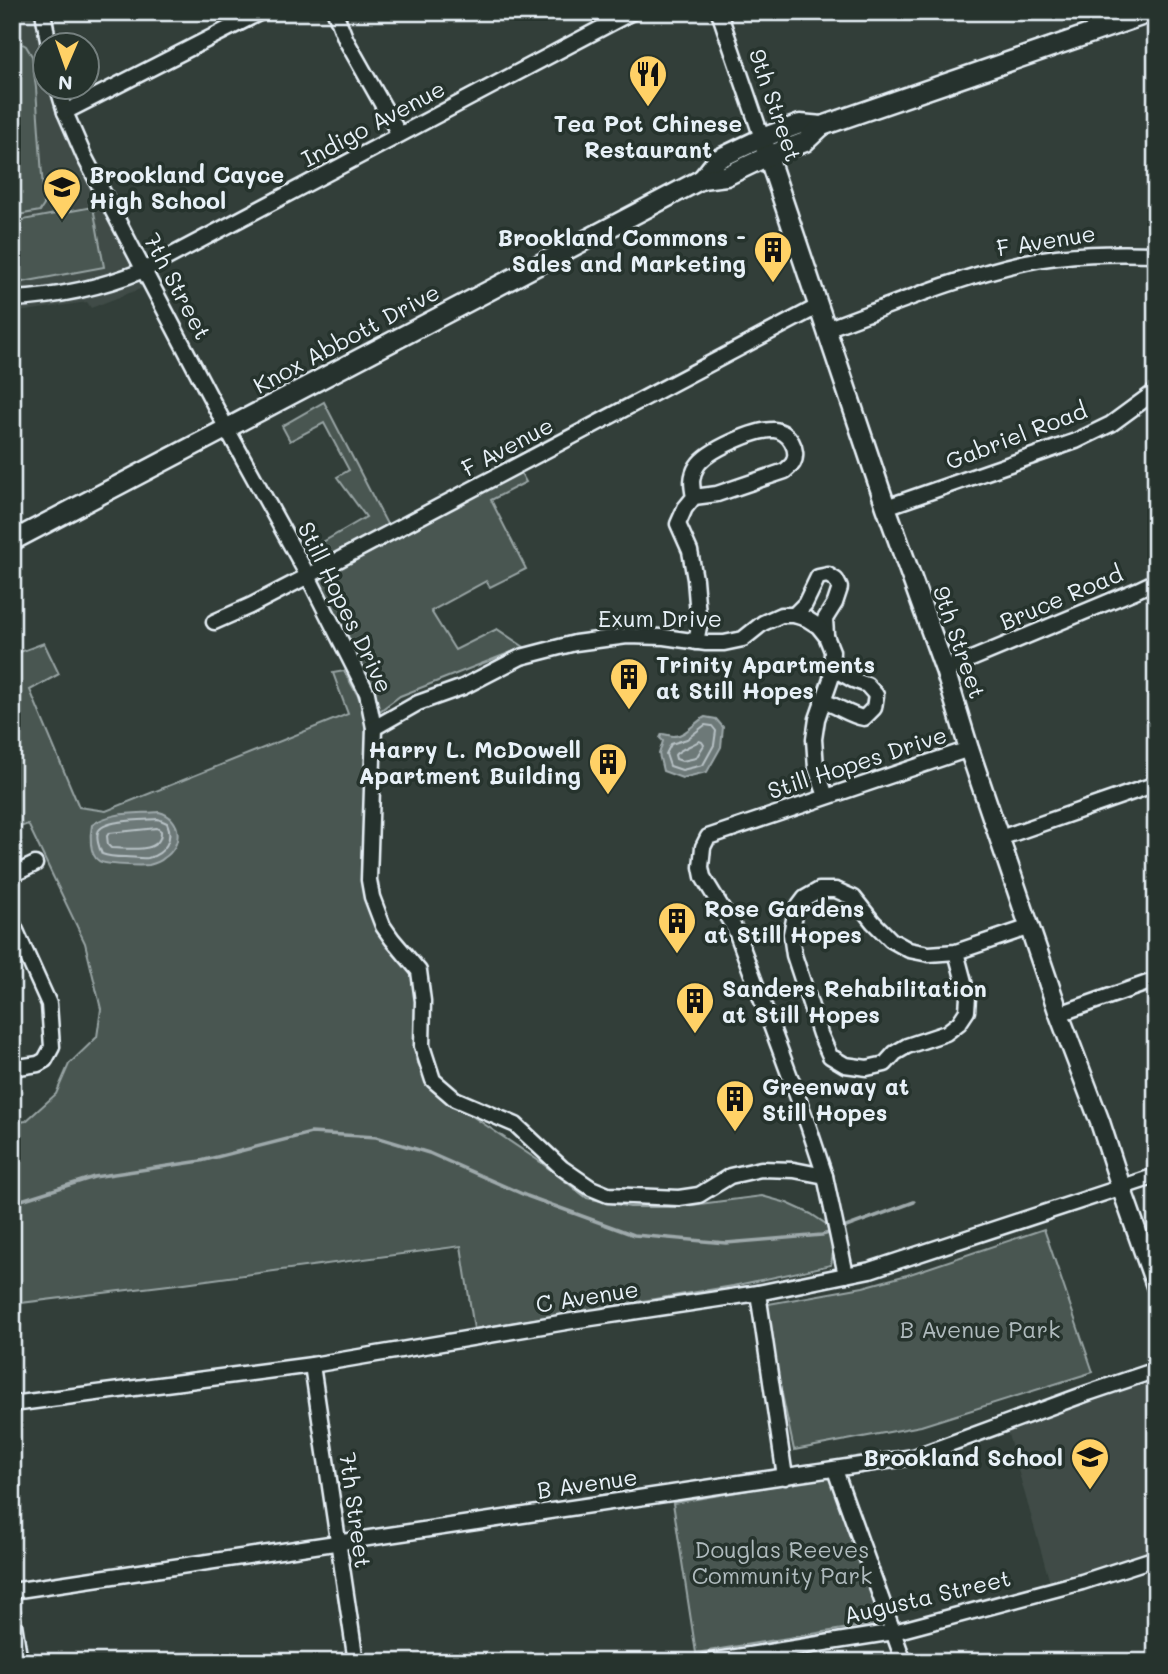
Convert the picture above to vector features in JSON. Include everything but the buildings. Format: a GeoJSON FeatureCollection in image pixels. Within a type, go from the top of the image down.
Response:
{"type":"FeatureCollection","features":[{"type":"Feature","properties":{"kind":"main road","name":"Knox Abbott Drive"},"geometry":{"type":"LineString","coordinates":[[12,541],[702,178],[718,159],[762,138],[800,124],[822,126],[1153,12]]}},
{"type":"Feature","properties":{"kind":"main road","name":"Knox Abbott Drive"},"geometry":{"type":"LineString","coordinates":[[702,178],[726,176],[805,142],[822,126]]}},
{"type":"Feature","properties":{"kind":"main road","name":"9th Street"},"geometry":{"type":"LineString","coordinates":[[762,138],[886,507],[945,670],[1059,1014],[1100,1122],[1156,1286]]}},
{"type":"Feature","properties":{"kind":"street"},"geometry":{"type":"LineString","coordinates":[[43,12],[47,32]]}},
{"type":"Feature","properties":{"kind":"street"},"geometry":{"type":"LineString","coordinates":[[65,112],[261,12]]}},
{"type":"Feature","properties":{"kind":"street"},"geometry":{"type":"LineString","coordinates":[[335,12],[346,40],[399,134]]}},
{"type":"Feature","properties":{"kind":"street","name":"Indigo Avenue"},"geometry":{"type":"LineString","coordinates":[[12,299],[83,290],[144,270],[632,12]]}},
{"type":"Feature","properties":{"kind":"street","name":"9th Street"},"geometry":{"type":"LineString","coordinates":[[719,12],[762,138]]}},
{"type":"Feature","properties":{"kind":"street","name":"7th Street"},"geometry":{"type":"LineString","coordinates":[[62,102],[84,156],[227,429]]}},
{"type":"Feature","properties":{"kind":"street","name":"F Avenue"},"geometry":{"type":"LineString","coordinates":[[827,329],[974,276],[1025,263],[1108,253],[1156,254]]}},
{"type":"Feature","properties":{"kind":"street","name":"F Avenue"},"geometry":{"type":"LineString","coordinates":[[214,622],[308,576],[819,306]]}},
{"type":"Feature","properties":{"kind":"street","name":"Gabriel Road"},"geometry":{"type":"LineString","coordinates":[[886,507],[1076,441],[1111,424],[1156,391]]}},
{"type":"Feature","properties":{"kind":"street","name":"Still Hopes Drive"},"geometry":{"type":"LineString","coordinates":[[227,429],[308,576],[367,693],[374,727],[369,880],[383,926],[419,971],[423,1001],[422,1046],[433,1080],[455,1099],[516,1125],[562,1168],[608,1195],[679,1198],[699,1195],[730,1176],[761,1169],[793,1170],[825,1176]]}},
{"type":"Feature","properties":{"kind":"street"},"geometry":{"type":"LineString","coordinates":[[694,498],[691,480],[697,464],[717,448],[746,436],[773,430],[785,433],[793,443],[793,464],[785,471],[717,494],[694,498],[685,508],[678,524],[690,551],[695,579],[699,627],[696,642]]}},
{"type":"Feature","properties":{"kind":"street"},"geometry":{"type":"LineString","coordinates":[[826,796],[818,778],[814,739],[832,668],[832,651],[825,619],[840,588],[836,580],[828,575],[818,577],[805,604],[794,615],[818,626],[827,636]]}},
{"type":"Feature","properties":{"kind":"street","name":"Bruce Road"},"geometry":{"type":"LineString","coordinates":[[945,670],[1156,581]]}},
{"type":"Feature","properties":{"kind":"street","name":"Exum Drive"},"geometry":{"type":"LineString","coordinates":[[374,727],[418,703],[463,687],[521,657],[575,643],[628,636],[724,643],[743,639],[762,623],[781,615],[794,615]]}},
{"type":"Feature","properties":{"kind":"street"},"geometry":{"type":"LineString","coordinates":[[822,701],[838,706],[853,716],[864,718],[874,708],[876,695],[867,685],[832,668]]}},
{"type":"Feature","properties":{"kind":"street","name":"Still Hopes Drive"},"geometry":{"type":"LineString","coordinates":[[846,1275],[825,1176],[808,1125],[736,930],[704,877],[701,867],[703,847],[708,837],[969,749]]}},
{"type":"Feature","properties":{"kind":"street"},"geometry":{"type":"LineString","coordinates":[[1000,838],[1156,784]]}},
{"type":"Feature","properties":{"kind":"street"},"geometry":{"type":"LineString","coordinates":[[12,875],[35,864]]}},
{"type":"Feature","properties":{"kind":"street"},"geometry":{"type":"LineString","coordinates":[[956,952],[968,997],[967,1011],[959,1023],[946,1033],[907,1046],[895,1053],[885,1064],[867,1068],[845,1065],[830,1056],[794,955],[791,934],[796,910],[805,898],[819,890],[836,890],[854,898],[891,940],[909,950],[929,954],[956,952],[1030,926]]}},
{"type":"Feature","properties":{"kind":"street"},"geometry":{"type":"LineString","coordinates":[[12,922],[49,1004],[52,1047],[45,1060],[38,1064],[12,1068]]}},
{"type":"Feature","properties":{"kind":"street"},"geometry":{"type":"LineString","coordinates":[[1059,1014],[1156,980]]}},
{"type":"Feature","properties":{"kind":"street","name":"C Avenue"},"geometry":{"type":"LineString","coordinates":[[12,1404],[312,1365],[758,1293],[870,1270],[1156,1176]]}},
{"type":"Feature","properties":{"kind":"street"},"geometry":{"type":"LineString","coordinates":[[758,1293],[785,1477]]}},
{"type":"Feature","properties":{"kind":"street","name":"7th Street"},"geometry":{"type":"LineString","coordinates":[[312,1365],[356,1662]]}},
{"type":"Feature","properties":{"kind":"street","name":"B Avenue"},"geometry":{"type":"LineString","coordinates":[[12,1591],[914,1457],[1156,1370]]}},
{"type":"Feature","properties":{"kind":"street"},"geometry":{"type":"LineString","coordinates":[[835,1469],[904,1662]]}},
{"type":"Feature","properties":{"kind":"street","name":"Augusta Street"},"geometry":{"type":"LineString","coordinates":[[705,1662],[894,1632],[1082,1582],[1156,1558]]}},
{"type":"Feature","properties":{"kind":"street"},"geometry":{"type":"LineString","coordinates":[[12,1611],[20,1662]]}},
{"type":"Feature","properties":{"kind":"shaded area","name":"Brookland Cayce High School"},"geometry":{"type":"Polygon","coordinates":[[[12,12],[38,12],[41,32],[32,32],[32,102],[55,102],[78,156],[145,287],[91,308],[87,302],[12,313],[12,12]]]}},
{"type":"Feature","properties":{"kind":"shaded area","name":"Brookland School"},"geometry":{"type":"Polygon","coordinates":[[[1156,1370],[1156,1558],[1052,1590],[1005,1424],[1156,1370]]]}},
{"type":"Feature","properties":{"kind":"green space"},"geometry":{"type":"Polygon","coordinates":[[[12,38],[26,46],[32,56],[32,102],[37,102],[44,205],[40,211],[12,216],[12,38]]]}},
{"type":"Feature","properties":{"kind":"green space"},"geometry":{"type":"Polygon","coordinates":[[[93,207],[104,267],[12,284],[12,222],[93,207]]]}},
{"type":"Feature","properties":{"kind":"green space"},"geometry":{"type":"Polygon","coordinates":[[[324,402],[391,532],[517,466],[526,482],[491,500],[526,569],[490,587],[486,581],[431,611],[455,650],[497,629],[524,647],[400,696],[373,716],[297,557],[366,517],[337,477],[349,470],[324,423],[290,441],[282,426],[324,402]]]}},
{"type":"Feature","properties":{"kind":"green space"},"geometry":{"type":"Polygon","coordinates":[[[44,643],[59,674],[30,690],[79,807],[106,811],[348,714],[333,673],[344,671],[367,712],[369,731],[361,869],[365,901],[379,930],[415,980],[416,1060],[435,1091],[539,1161],[587,1198],[630,1207],[676,1207],[762,1196],[787,1203],[826,1224],[834,1247],[831,1265],[733,1286],[474,1329],[461,1246],[12,1304],[12,1123],[26,1121],[56,1094],[69,1064],[97,1037],[101,1009],[85,943],[28,824],[12,830],[12,655],[44,643]]]}},
{"type":"Feature","properties":{"kind":"green space","name":"B Avenue Park"},"geometry":{"type":"Polygon","coordinates":[[[1044,1229],[1093,1372],[921,1426],[794,1450],[763,1305],[863,1287],[1044,1229]]]}},
{"type":"Feature","properties":{"kind":"green space","name":"Douglas Reeves Community Park"},"geometry":{"type":"Polygon","coordinates":[[[831,1476],[886,1622],[696,1653],[673,1503],[831,1476]]]}},
{"type":"Feature","properties":{"kind":"water"},"geometry":{"type":"Polygon","coordinates":[[[705,717],[716,719],[723,727],[721,747],[707,772],[682,778],[663,771],[659,754],[662,734],[678,735],[705,717]]]}},
{"type":"Feature","properties":{"kind":"water"},"geometry":{"type":"Polygon","coordinates":[[[159,812],[173,820],[178,833],[175,847],[163,859],[149,865],[108,863],[99,861],[93,854],[92,825],[116,815],[159,812]]]}},
{"type":"Feature","properties":{"kind":"waterway"},"geometry":{"type":"LineString","coordinates":[[12,1203],[94,1177],[201,1161],[311,1133],[376,1137],[429,1153],[527,1196],[634,1235],[726,1243],[829,1233]]}},
{"type":"Feature","properties":{"kind":"waterway"},"geometry":{"type":"LineString","coordinates":[[846,1227],[914,1202]]}},
{"type":"Feature","properties":{"kind":"place","name":"Tea Pot Chinese Restaurant"},"geometry":{"type":"Point","coordinates":[648,108]}},
{"type":"Feature","properties":{"kind":"place","name":"Brookland Cayce High School"},"geometry":{"type":"Point","coordinates":[62,221]}},
{"type":"Feature","properties":{"kind":"place","name":"Brookland Commons - Sales and Marketing"},"geometry":{"type":"Point","coordinates":[773,284]}},
{"type":"Feature","properties":{"kind":"place","name":"Trinity Apartments at Still Hopes"},"geometry":{"type":"Point","coordinates":[629,711]}},
{"type":"Feature","properties":{"kind":"place","name":"Harry L. McDowell Apartment Building"},"geometry":{"type":"Point","coordinates":[608,796]}},
{"type":"Feature","properties":{"kind":"place","name":"Rose Gardens at Still Hopes"},"geometry":{"type":"Point","coordinates":[677,955]}},
{"type":"Feature","properties":{"kind":"place","name":"Sanders Rehabilitation at Still Hopes"},"geometry":{"type":"Point","coordinates":[695,1035]}},
{"type":"Feature","properties":{"kind":"place","name":"Greenway at Still Hopes"},"geometry":{"type":"Point","coordinates":[735,1133]}},
{"type":"Feature","properties":{"kind":"place","name":"Brookland School"},"geometry":{"type":"Point","coordinates":[1090,1491]}}]}
